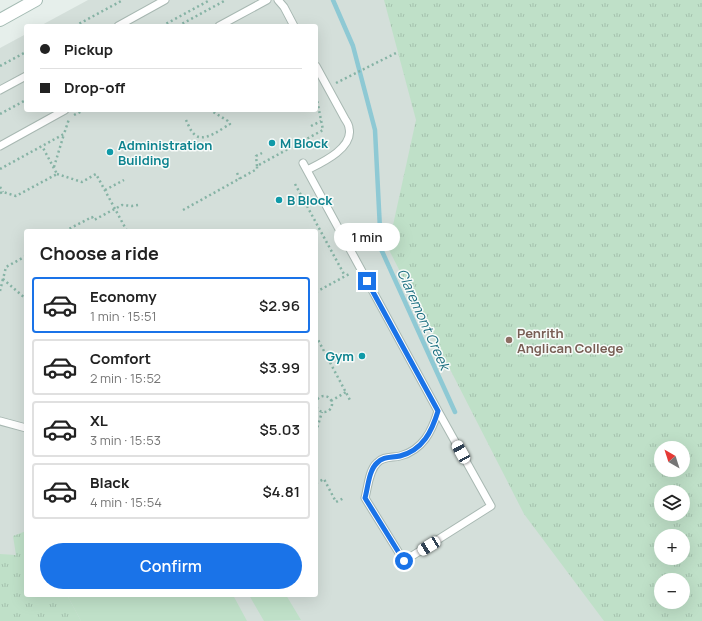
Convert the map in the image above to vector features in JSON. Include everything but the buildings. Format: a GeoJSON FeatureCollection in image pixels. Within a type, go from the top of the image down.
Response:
{"type":"FeatureCollection","features":[{"type":"Feature","properties":{"kind":"street"},"geometry":{"type":"LineString","coordinates":[[0,20],[36,0]]}},
{"type":"Feature","properties":{"kind":"lane"},"geometry":{"type":"LineString","coordinates":[[122,24],[166,0]]}},
{"type":"Feature","properties":{"kind":"lane"},"geometry":{"type":"LineString","coordinates":[[223,24],[267,0]]}},
{"type":"Feature","properties":{"kind":"lane"},"geometry":{"type":"LineString","coordinates":[[278,0],[284,7],[293,24]]}},
{"type":"Feature","properties":{"kind":"lane"},"geometry":{"type":"LineString","coordinates":[[307,170],[330,158],[340,149],[350,136],[350,128],[318,70]]}},
{"type":"Feature","properties":{"kind":"lane"},"geometry":{"type":"LineString","coordinates":[[0,90],[24,77]]}},
{"type":"Feature","properties":{"kind":"lane"},"geometry":{"type":"LineString","coordinates":[[0,146],[61,112]]}},
{"type":"Feature","properties":{"kind":"lane"},"geometry":{"type":"LineString","coordinates":[[303,163],[491,506],[404,561],[365,498],[376,463],[382,459],[401,456],[413,451],[423,443],[434,424],[438,411]]}},
{"type":"Feature","properties":{"kind":"lane"},"geometry":{"type":"LineString","coordinates":[[0,421],[24,427]]}},
{"type":"Feature","properties":{"kind":"path"},"geometry":{"type":"LineString","coordinates":[[79,24],[123,0]]}},
{"type":"Feature","properties":{"kind":"path"},"geometry":{"type":"LineString","coordinates":[[166,24],[210,0]]}},
{"type":"Feature","properties":{"kind":"path"},"geometry":{"type":"LineString","coordinates":[[182,24],[226,0]]}},
{"type":"Feature","properties":{"kind":"path"},"geometry":{"type":"LineString","coordinates":[[341,81],[398,52]]}},
{"type":"Feature","properties":{"kind":"path"},"geometry":{"type":"LineString","coordinates":[[0,66],[24,53]]}},
{"type":"Feature","properties":{"kind":"path"},"geometry":{"type":"LineString","coordinates":[[0,114],[24,101]]}},
{"type":"Feature","properties":{"kind":"path"},"geometry":{"type":"LineString","coordinates":[[183,210],[257,169],[257,166],[323,130],[318,105]]}},
{"type":"Feature","properties":{"kind":"path"},"geometry":{"type":"LineString","coordinates":[[54,168],[69,118],[80,112]]}},
{"type":"Feature","properties":{"kind":"path"},"geometry":{"type":"LineString","coordinates":[[186,120],[194,135],[201,138],[208,136],[230,125],[228,121],[213,112]]}},
{"type":"Feature","properties":{"kind":"path"},"geometry":{"type":"LineString","coordinates":[[311,126],[321,121]]}},
{"type":"Feature","properties":{"kind":"path"},"geometry":{"type":"LineString","coordinates":[[0,169],[64,134]]}},
{"type":"Feature","properties":{"kind":"path"},"geometry":{"type":"LineString","coordinates":[[42,146],[57,174],[82,182],[96,174],[126,229]]}},
{"type":"Feature","properties":{"kind":"path"},"geometry":{"type":"LineString","coordinates":[[257,166],[256,156],[262,153]]}},
{"type":"Feature","properties":{"kind":"path"},"geometry":{"type":"LineString","coordinates":[[237,173],[240,179]]}},
{"type":"Feature","properties":{"kind":"path"},"geometry":{"type":"LineString","coordinates":[[0,187],[1,193],[16,196],[57,174]]}},
{"type":"Feature","properties":{"kind":"path"},"geometry":{"type":"LineString","coordinates":[[105,190],[124,180]]}},
{"type":"Feature","properties":{"kind":"path"},"geometry":{"type":"LineString","coordinates":[[295,184],[345,276]]}},
{"type":"Feature","properties":{"kind":"path"},"geometry":{"type":"LineString","coordinates":[[69,229],[92,217],[94,220],[122,204],[132,206],[138,205]]}},
{"type":"Feature","properties":{"kind":"path"},"geometry":{"type":"LineString","coordinates":[[0,291],[6,267],[24,257]]}},
{"type":"Feature","properties":{"kind":"path"},"geometry":{"type":"LineString","coordinates":[[318,291],[357,270]]}},
{"type":"Feature","properties":{"kind":"path"},"geometry":{"type":"LineString","coordinates":[[3,279],[24,297]]}},
{"type":"Feature","properties":{"kind":"path"},"geometry":{"type":"LineString","coordinates":[[318,340],[351,402]]}},
{"type":"Feature","properties":{"kind":"path"},"geometry":{"type":"LineString","coordinates":[[331,401],[346,392]]}},
{"type":"Feature","properties":{"kind":"path"},"geometry":{"type":"LineString","coordinates":[[318,399],[324,396],[329,398],[332,404],[330,409],[322,412]]}},
{"type":"Feature","properties":{"kind":"path"},"geometry":{"type":"LineString","coordinates":[[318,408],[322,412]]}},
{"type":"Feature","properties":{"kind":"path"},"geometry":{"type":"LineString","coordinates":[[318,425],[322,412]]}},
{"type":"Feature","properties":{"kind":"path"},"geometry":{"type":"LineString","coordinates":[[318,482],[324,479],[336,502],[344,498]]}},
{"type":"Feature","properties":{"kind":"shaded area","name":"Penrith Anglican College"},"geometry":{"type":"Polygon","coordinates":[[[88,0],[661,0],[702,621],[0,621],[0,48],[24,35],[24,112],[318,112],[318,24],[44,24],[88,0]]]}},
{"type":"Feature","properties":{"kind":"green space"},"geometry":{"type":"Polygon","coordinates":[[[384,0],[702,0],[702,621],[604,621],[524,514],[388,248],[416,120],[384,0]]]}},
{"type":"Feature","properties":{"kind":"green space"},"geometry":{"type":"Polygon","coordinates":[[[24,532],[24,597],[68,597],[81,621],[0,621],[0,554],[16,555],[13,536],[24,532]]]}},
{"type":"Feature","properties":{"kind":"green space"},"geometry":{"type":"Polygon","coordinates":[[[68,597],[234,597],[247,621],[81,621],[68,597]]]}},
{"type":"Feature","properties":{"kind":"green space"},"geometry":{"type":"Polygon","coordinates":[[[250,597],[287,597],[301,620],[264,621],[250,597]]]}},
{"type":"Feature","properties":{"kind":"waterway","name":"Claremont Creek"},"geometry":{"type":"LineString","coordinates":[[333,0],[353,46],[375,130],[381,249],[455,412]]}},
{"type":"Feature","properties":{"kind":"place","name":"M Block"},"geometry":{"type":"Point","coordinates":[272,143]}},
{"type":"Feature","properties":{"kind":"place","name":"Administration Building"},"geometry":{"type":"Point","coordinates":[110,152]}},
{"type":"Feature","properties":{"kind":"place","name":"B Block"},"geometry":{"type":"Point","coordinates":[279,200]}},
{"type":"Feature","properties":{"kind":"place","name":"Penrith Anglican College"},"geometry":{"type":"Point","coordinates":[509,340]}},
{"type":"Feature","properties":{"kind":"place","name":"Gym"},"geometry":{"type":"Point","coordinates":[362,356]}},
{"type":"Feature","properties":{"kind":"route"},"geometry":{"type":"LineString","coordinates":[[367,281],[438,411],[434,424],[423,443],[413,451],[401,456],[382,459],[376,463],[365,498],[404,561]]}}]}
